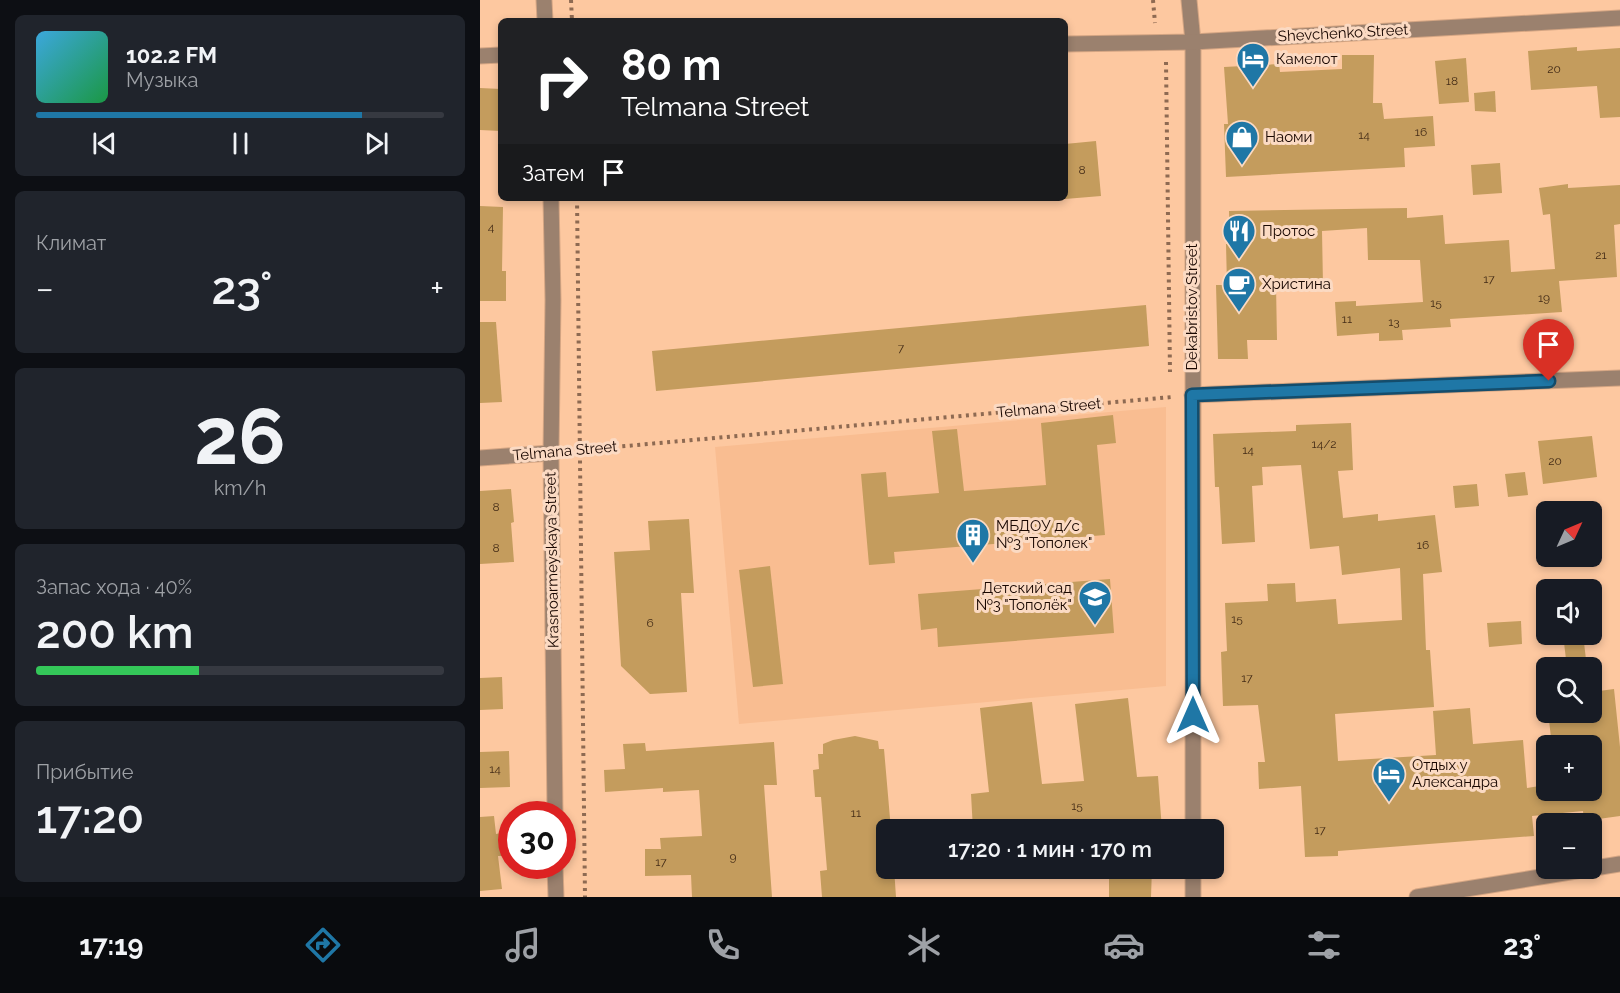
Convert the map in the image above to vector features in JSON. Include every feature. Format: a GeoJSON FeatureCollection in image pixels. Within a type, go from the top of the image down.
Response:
{"type":"FeatureCollection","features":[{"type":"Feature","properties":{"kind":"street"},"geometry":{"type":"LineString","coordinates":[[544,0],[545,18]]}},
{"type":"Feature","properties":{"kind":"street","name":"Dekabristov Street"},"geometry":{"type":"LineString","coordinates":[[1189,0],[1193,42],[1193,819]]}},
{"type":"Feature","properties":{"kind":"street","name":"Shevchenko Street"},"geometry":{"type":"LineString","coordinates":[[1068,44],[1193,42],[1620,18]]}},
{"type":"Feature","properties":{"kind":"street"},"geometry":{"type":"LineString","coordinates":[[480,56],[498,56]]}},
{"type":"Feature","properties":{"kind":"street","name":"Krasnoarmeyskaya Street"},"geometry":{"type":"LineString","coordinates":[[551,201],[555,801]]}},
{"type":"Feature","properties":{"kind":"street"},"geometry":{"type":"LineString","coordinates":[[1192,395],[1620,378]]}},
{"type":"Feature","properties":{"kind":"street","name":"Telmana Street"},"geometry":{"type":"LineString","coordinates":[[480,458],[551,453]]}},
{"type":"Feature","properties":{"kind":"street"},"geometry":{"type":"LineString","coordinates":[[1417,897],[1620,864]]}},
{"type":"Feature","properties":{"kind":"street"},"geometry":{"type":"LineString","coordinates":[[555,879],[556,897]]}},
{"type":"Feature","properties":{"kind":"street"},"geometry":{"type":"LineString","coordinates":[[1193,879],[1193,897]]}},
{"type":"Feature","properties":{"kind":"path"},"geometry":{"type":"LineString","coordinates":[[572,0],[572,18]]}},
{"type":"Feature","properties":{"kind":"path"},"geometry":{"type":"LineString","coordinates":[[1153,0],[1157,42],[1167,64],[1170,373]]}},
{"type":"Feature","properties":{"kind":"path"},"geometry":{"type":"LineString","coordinates":[[577,201],[585,897]]}},
{"type":"Feature","properties":{"kind":"path","name":"Telmana Street"},"geometry":{"type":"LineString","coordinates":[[551,453],[1192,395]]}},
{"type":"Feature","properties":{"kind":"path"},"geometry":{"type":"LineString","coordinates":[[1170,397],[1170,409]]}},
{"type":"Feature","properties":{"kind":"shaded area"},"geometry":{"type":"Polygon","coordinates":[[[1166,407],[1166,686],[739,724],[715,447],[1166,407]]]}},
{"type":"Feature","properties":{"kind":"building"},"geometry":{"type":"Polygon","coordinates":[[[1577,47],[1577,51],[1620,48],[1620,117],[1600,118],[1597,86],[1531,90],[1528,51],[1577,47]]]}},
{"type":"Feature","properties":{"kind":"building"},"geometry":{"type":"Polygon","coordinates":[[[1342,55],[1374,55],[1373,103],[1382,103],[1384,119],[1433,116],[1435,146],[1404,148],[1405,167],[1226,177],[1224,124],[1228,124],[1224,67],[1279,64],[1280,72],[1342,69],[1342,55]]]}},
{"type":"Feature","properties":{"kind":"building"},"geometry":{"type":"Polygon","coordinates":[[[1466,58],[1469,102],[1439,104],[1435,61],[1466,58]]]}},
{"type":"Feature","properties":{"kind":"building"},"geometry":{"type":"Polygon","coordinates":[[[480,88],[498,89],[498,131],[480,130],[480,88]]]}},
{"type":"Feature","properties":{"kind":"building"},"geometry":{"type":"Polygon","coordinates":[[[1495,91],[1496,112],[1475,111],[1474,93],[1495,91]]]}},
{"type":"Feature","properties":{"kind":"building"},"geometry":{"type":"Polygon","coordinates":[[[1096,141],[1101,196],[1068,199],[1068,144],[1096,141]]]}},
{"type":"Feature","properties":{"kind":"building"},"geometry":{"type":"Polygon","coordinates":[[[1500,163],[1502,193],[1473,195],[1471,165],[1500,163]]]}},
{"type":"Feature","properties":{"kind":"building"},"geometry":{"type":"Polygon","coordinates":[[[1568,184],[1568,188],[1620,185],[1620,224],[1614,225],[1617,277],[1559,281],[1562,312],[1450,319],[1451,327],[1402,330],[1403,340],[1379,341],[1379,333],[1337,336],[1335,302],[1356,301],[1356,306],[1423,302],[1420,260],[1368,260],[1367,228],[1322,231],[1323,285],[1276,285],[1277,340],[1247,340],[1248,359],[1218,359],[1216,285],[1227,285],[1226,244],[1230,244],[1229,211],[1407,208],[1407,218],[1443,215],[1445,244],[1509,240],[1511,272],[1555,269],[1550,214],[1543,215],[1539,188],[1568,184]]]}},
{"type":"Feature","properties":{"kind":"building"},"geometry":{"type":"Polygon","coordinates":[[[480,206],[503,207],[502,271],[506,271],[506,301],[480,301],[480,206]]]}},
{"type":"Feature","properties":{"kind":"building"},"geometry":{"type":"Polygon","coordinates":[[[1146,305],[1149,346],[656,391],[652,351],[1146,305]]]}},
{"type":"Feature","properties":{"kind":"building"},"geometry":{"type":"Polygon","coordinates":[[[480,322],[496,322],[502,402],[480,403],[480,322]]]}},
{"type":"Feature","properties":{"kind":"building"},"geometry":{"type":"Polygon","coordinates":[[[1113,415],[1116,443],[1097,445],[1105,535],[894,552],[895,563],[869,565],[861,474],[886,472],[888,497],[939,493],[932,431],[957,429],[964,491],[1046,485],[1041,423],[1113,415]]]}},
{"type":"Feature","properties":{"kind":"building"},"geometry":{"type":"Polygon","coordinates":[[[1351,423],[1353,470],[1338,471],[1343,518],[1378,514],[1378,521],[1435,515],[1442,572],[1423,574],[1426,650],[1430,650],[1434,707],[1335,714],[1338,761],[1436,755],[1433,711],[1470,708],[1473,744],[1523,740],[1527,788],[1536,787],[1536,801],[1602,801],[1602,735],[1551,735],[1549,723],[1602,723],[1602,691],[1614,689],[1620,747],[1620,816],[1602,818],[1602,813],[1583,813],[1583,811],[1536,813],[1536,816],[1532,816],[1534,836],[1338,851],[1338,856],[1305,857],[1301,786],[1259,789],[1258,762],[1265,762],[1258,705],[1223,706],[1221,652],[1227,651],[1225,603],[1268,601],[1267,584],[1295,583],[1296,602],[1336,599],[1338,624],[1402,620],[1400,568],[1342,575],[1339,546],[1310,549],[1301,465],[1262,467],[1263,485],[1252,486],[1255,542],[1222,544],[1219,487],[1215,487],[1213,434],[1296,431],[1296,425],[1351,423]]]}},
{"type":"Feature","properties":{"kind":"building"},"geometry":{"type":"Polygon","coordinates":[[[1592,436],[1597,477],[1543,484],[1538,441],[1592,436]]]}},
{"type":"Feature","properties":{"kind":"building"},"geometry":{"type":"Polygon","coordinates":[[[1525,472],[1528,495],[1508,497],[1505,474],[1525,472]]]}},
{"type":"Feature","properties":{"kind":"building"},"geometry":{"type":"Polygon","coordinates":[[[1477,484],[1479,506],[1455,508],[1453,486],[1477,484]]]}},
{"type":"Feature","properties":{"kind":"building"},"geometry":{"type":"Polygon","coordinates":[[[511,489],[514,562],[480,564],[480,491],[511,489]]]}},
{"type":"Feature","properties":{"kind":"building"},"geometry":{"type":"Polygon","coordinates":[[[689,519],[694,593],[681,593],[687,692],[650,694],[621,666],[614,552],[650,550],[648,521],[689,519]]]}},
{"type":"Feature","properties":{"kind":"building"},"geometry":{"type":"Polygon","coordinates":[[[770,566],[783,684],[753,687],[739,570],[770,566]]]}},
{"type":"Feature","properties":{"kind":"building"},"geometry":{"type":"Polygon","coordinates":[[[1110,579],[1114,633],[938,647],[937,628],[921,630],[918,594],[1110,579]]]}},
{"type":"Feature","properties":{"kind":"building"},"geometry":{"type":"Polygon","coordinates":[[[1521,621],[1522,644],[1489,647],[1487,623],[1521,621]]]}},
{"type":"Feature","properties":{"kind":"building"},"geometry":{"type":"Polygon","coordinates":[[[1564,645],[1584,645],[1586,657],[1566,657],[1564,645]]]}},
{"type":"Feature","properties":{"kind":"building"},"geometry":{"type":"Polygon","coordinates":[[[502,677],[503,709],[480,710],[480,678],[502,677]]]}},
{"type":"Feature","properties":{"kind":"building"},"geometry":{"type":"Polygon","coordinates":[[[1128,698],[1137,777],[1158,776],[1161,819],[972,819],[971,794],[989,792],[980,708],[1032,702],[1042,784],[1084,781],[1075,704],[1128,698]]]}},
{"type":"Feature","properties":{"kind":"building"},"geometry":{"type":"Polygon","coordinates":[[[855,736],[878,741],[879,749],[884,749],[890,819],[876,819],[876,879],[895,879],[896,897],[822,897],[820,871],[827,870],[821,797],[815,797],[813,770],[819,769],[818,754],[823,754],[823,744],[855,736]]]}},
{"type":"Feature","properties":{"kind":"building"},"geometry":{"type":"Polygon","coordinates":[[[774,742],[777,785],[764,785],[772,897],[692,897],[691,875],[645,876],[645,849],[661,849],[660,838],[702,836],[699,790],[663,792],[663,788],[605,792],[604,770],[625,769],[623,744],[645,743],[646,751],[774,742]]]}},
{"type":"Feature","properties":{"kind":"building"},"geometry":{"type":"Polygon","coordinates":[[[509,751],[510,787],[480,788],[480,752],[509,751]]]}},
{"type":"Feature","properties":{"kind":"building"},"geometry":{"type":"Polygon","coordinates":[[[494,816],[496,834],[498,834],[498,879],[501,879],[502,889],[480,891],[480,817],[494,816]]]}},
{"type":"Feature","properties":{"kind":"building"},"geometry":{"type":"Polygon","coordinates":[[[1109,879],[1152,879],[1151,897],[1109,897],[1109,879]]]}},
{"type":"Feature","properties":{"kind":"place","name":"Камелот"},"geometry":{"type":"Point","coordinates":[1253,88]}},
{"type":"Feature","properties":{"kind":"place","name":"Наоми"},"geometry":{"type":"Point","coordinates":[1242,166]}},
{"type":"Feature","properties":{"kind":"place","name":"Протос"},"geometry":{"type":"Point","coordinates":[1239,260]}},
{"type":"Feature","properties":{"kind":"place","name":"Христина"},"geometry":{"type":"Point","coordinates":[1239,313]}},
{"type":"Feature","properties":{"kind":"place","name":"МБДОУ д/с №3 \"Тополек\""},"geometry":{"type":"Point","coordinates":[973,564]}},
{"type":"Feature","properties":{"kind":"place","name":"Детский сад №3 \"Тополёк\""},"geometry":{"type":"Point","coordinates":[1095,626]}},
{"type":"Feature","properties":{"kind":"place","name":"Отдых у Александра"},"geometry":{"type":"Point","coordinates":[1389,803]}},
{"type":"Feature","properties":{"kind":"route"},"geometry":{"type":"LineString","coordinates":[[1193,715],[1192,395],[1549,381]]}}]}
